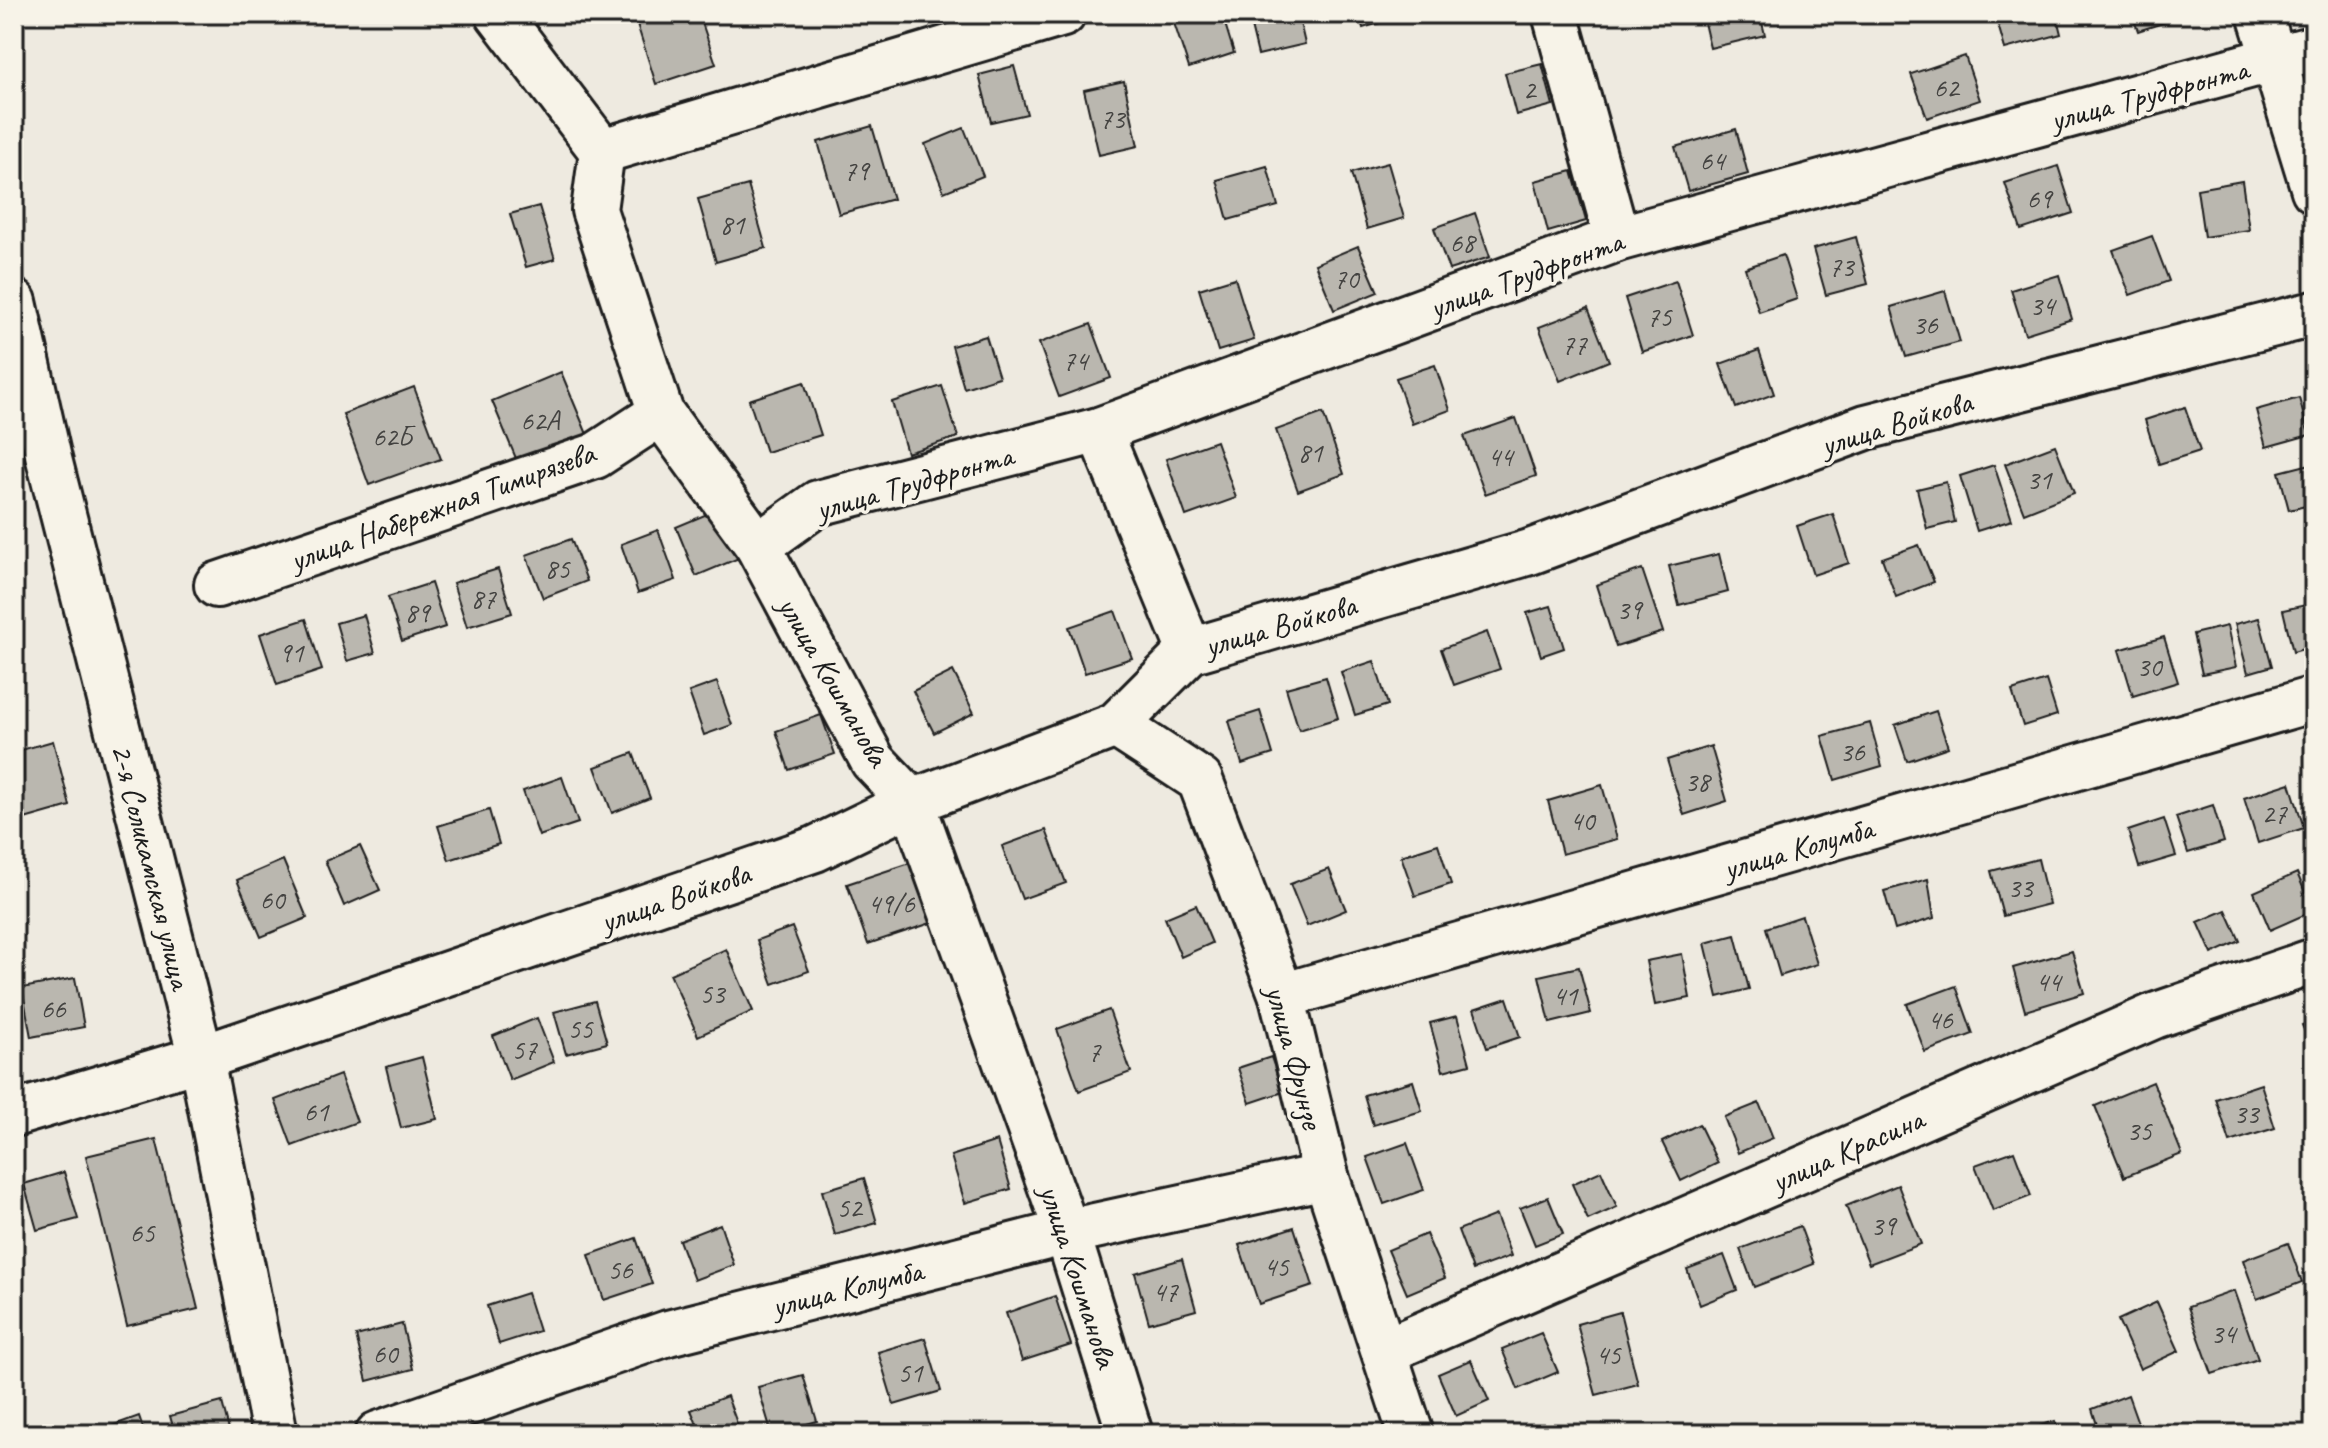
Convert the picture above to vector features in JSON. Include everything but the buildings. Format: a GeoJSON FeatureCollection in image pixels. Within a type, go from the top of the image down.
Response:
{"type":"FeatureCollection","features":[{"type":"Feature","properties":{"kind":"street"},"geometry":{"type":"LineString","coordinates":[[498,14],[602,151],[1063,14]]}},
{"type":"Feature","properties":{"kind":"street"},"geometry":{"type":"LineString","coordinates":[[1555,14],[1617,239]]}},
{"type":"Feature","properties":{"kind":"street"},"geometry":{"type":"LineString","coordinates":[[2260,14],[2314,190]]}},
{"type":"Feature","properties":{"kind":"street","name":"улица Трудфронта"},"geometry":{"type":"LineString","coordinates":[[758,546],[818,503],[1099,430],[1617,239],[2314,48]]}},
{"type":"Feature","properties":{"kind":"street","name":"улица Кошманова"},"geometry":{"type":"LineString","coordinates":[[602,151],[594,210],[661,413],[758,546],[873,761],[912,802],[1067,1232],[1130,1434]]}},
{"type":"Feature","properties":{"kind":"street","name":"2-я Соликамская улица"},"geometry":{"type":"LineString","coordinates":[[14,302],[49,459],[201,1058],[275,1434]]}},
{"type":"Feature","properties":{"kind":"street","name":"улица Войкова"},"geometry":{"type":"LineString","coordinates":[[14,1114],[201,1058],[815,849],[912,802],[1116,725],[1190,651],[1530,552],[1866,427],[2314,314]]}},
{"type":"Feature","properties":{"kind":"street","name":"улица Набережная Тимирязева"},"geometry":{"type":"LineString","coordinates":[[217,585],[595,456],[661,413]]}},
{"type":"Feature","properties":{"kind":"street"},"geometry":{"type":"LineString","coordinates":[[1099,430],[1190,651]]}},
{"type":"Feature","properties":{"kind":"street","name":"улица Колумба"},"geometry":{"type":"LineString","coordinates":[[1282,996],[2314,699]]}},
{"type":"Feature","properties":{"kind":"street","name":"улица Фрунзе"},"geometry":{"type":"LineString","coordinates":[[1116,725],[1200,780],[1282,996],[1326,1176],[1411,1434]]}},
{"type":"Feature","properties":{"kind":"street","name":"улица Красина"},"geometry":{"type":"LineString","coordinates":[[1385,1351],[2154,1016],[2314,961]]}},
{"type":"Feature","properties":{"kind":"street","name":"улица Колумба"},"geometry":{"type":"LineString","coordinates":[[378,1434],[668,1333],[1067,1232],[1326,1176]]}}]}
